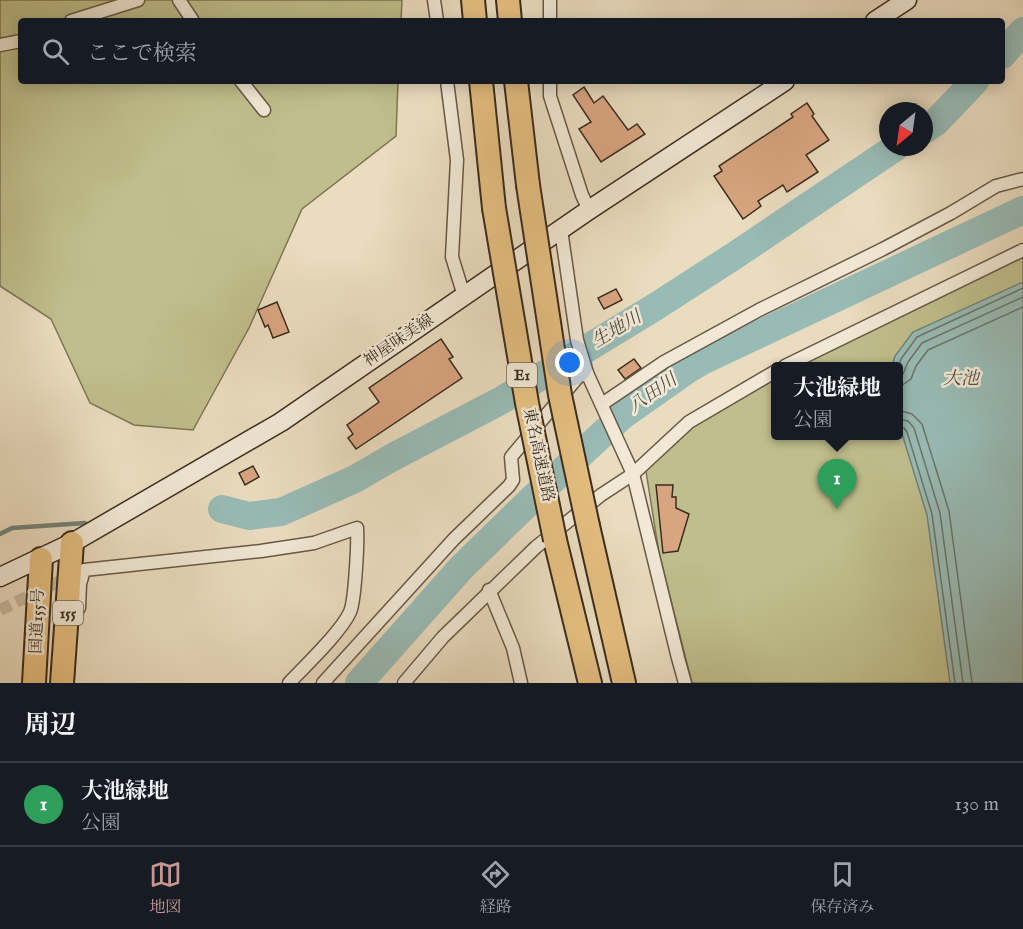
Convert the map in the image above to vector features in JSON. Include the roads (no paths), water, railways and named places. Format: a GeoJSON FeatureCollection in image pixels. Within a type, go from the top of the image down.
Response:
{"type":"FeatureCollection","features":[{"type":"Feature","properties":{"kind":"highway"},"geometry":{"type":"LineString","coordinates":[[473,0],[475,18]]}},
{"type":"Feature","properties":{"kind":"highway"},"geometry":{"type":"LineString","coordinates":[[508,0],[510,18]]}},
{"type":"Feature","properties":{"kind":"highway","name":"東名高速道路"},"geometry":{"type":"LineString","coordinates":[[481,84],[494,208],[527,404],[555,540],[590,683]]}},
{"type":"Feature","properties":{"kind":"highway","name":"東名高速道路"},"geometry":{"type":"LineString","coordinates":[[516,84],[528,185],[560,395],[624,683]]}},
{"type":"Feature","properties":{"kind":"highway","name":"国道155号"},"geometry":{"type":"LineString","coordinates":[[62,683],[72,543]]}},
{"type":"Feature","properties":{"kind":"highway","name":"国道155号"},"geometry":{"type":"LineString","coordinates":[[34,683],[41,559]]}},
{"type":"Feature","properties":{"kind":"main road"},"geometry":{"type":"LineString","coordinates":[[880,18],[907,0]]}},
{"type":"Feature","properties":{"kind":"main road","name":"神屋味美線"},"geometry":{"type":"LineString","coordinates":[[0,577],[72,543],[281,422],[589,210],[780,84]]}},
{"type":"Feature","properties":{"kind":"street"},"geometry":{"type":"LineString","coordinates":[[81,18],[138,0]]}},
{"type":"Feature","properties":{"kind":"street"},"geometry":{"type":"LineString","coordinates":[[179,0],[191,18]]}},
{"type":"Feature","properties":{"kind":"street"},"geometry":{"type":"LineString","coordinates":[[434,0],[437,18]]}},
{"type":"Feature","properties":{"kind":"street"},"geometry":{"type":"LineString","coordinates":[[550,0],[550,18]]}},
{"type":"Feature","properties":{"kind":"street"},"geometry":{"type":"LineString","coordinates":[[0,45],[18,42]]}},
{"type":"Feature","properties":{"kind":"street"},"geometry":{"type":"LineString","coordinates":[[243,84],[264,110]]}},
{"type":"Feature","properties":{"kind":"street"},"geometry":{"type":"LineString","coordinates":[[447,84],[457,160],[452,257],[464,296]]}},
{"type":"Feature","properties":{"kind":"street"},"geometry":{"type":"LineString","coordinates":[[550,84],[550,96],[589,210]]}},
{"type":"Feature","properties":{"kind":"street"},"geometry":{"type":"LineString","coordinates":[[602,404],[664,362],[759,310],[883,249],[996,186],[1023,179]]}},
{"type":"Feature","properties":{"kind":"street"},"geometry":{"type":"LineString","coordinates":[[561,230],[577,340],[587,374],[633,474],[685,683]]}},
{"type":"Feature","properties":{"kind":"street"},"geometry":{"type":"LineString","coordinates":[[793,362],[1023,250]]}},
{"type":"Feature","properties":{"kind":"street"},"geometry":{"type":"LineString","coordinates":[[323,683],[454,539],[509,486],[513,480],[511,457],[578,377],[587,374]]}},
{"type":"Feature","properties":{"kind":"street"},"geometry":{"type":"LineString","coordinates":[[404,683],[443,637],[536,547],[601,495],[633,474],[689,422],[771,374]]}},
{"type":"Feature","properties":{"kind":"street"},"geometry":{"type":"LineString","coordinates":[[73,683],[80,584],[84,570],[314,543],[357,528],[358,542],[350,611],[335,632],[289,683]]}},
{"type":"Feature","properties":{"kind":"street"},"geometry":{"type":"LineString","coordinates":[[489,590],[513,648],[521,683]]}},
{"type":"Feature","properties":{"kind":"water","name":"大池"},"geometry":{"type":"Polygon","coordinates":[[[1023,282],[1023,683],[950,683],[927,515],[903,437],[903,362],[893,362],[895,356],[913,332],[1023,282]]]}},
{"type":"Feature","properties":{"kind":"waterway","name":"生地川"},"geometry":{"type":"LineString","coordinates":[[1005,52],[1023,31]]}},
{"type":"Feature","properties":{"kind":"waterway","name":"生地川"},"geometry":{"type":"LineString","coordinates":[[933,124],[972,84]]}},
{"type":"Feature","properties":{"kind":"waterway","name":"生地川"},"geometry":{"type":"LineString","coordinates":[[222,509],[249,516],[281,512],[355,479],[502,400],[655,307],[883,156]]}},
{"type":"Feature","properties":{"kind":"waterway","name":"八田川"},"geometry":{"type":"LineString","coordinates":[[359,683],[461,568],[623,415],[704,360],[1023,210]]}},
{"type":"Feature","properties":{"kind":"waterway","name":"生地川"},"geometry":{"type":"LineString","coordinates":[[0,534],[12,528],[85,523]]}},
{"type":"Feature","properties":{"kind":"tunnel"},"geometry":{"type":"LineString","coordinates":[[0,610],[72,575]]}},
{"type":"Feature","properties":{"kind":"place","name":"大池緑地"},"geometry":{"type":"Point","coordinates":[837,509]}}]}
